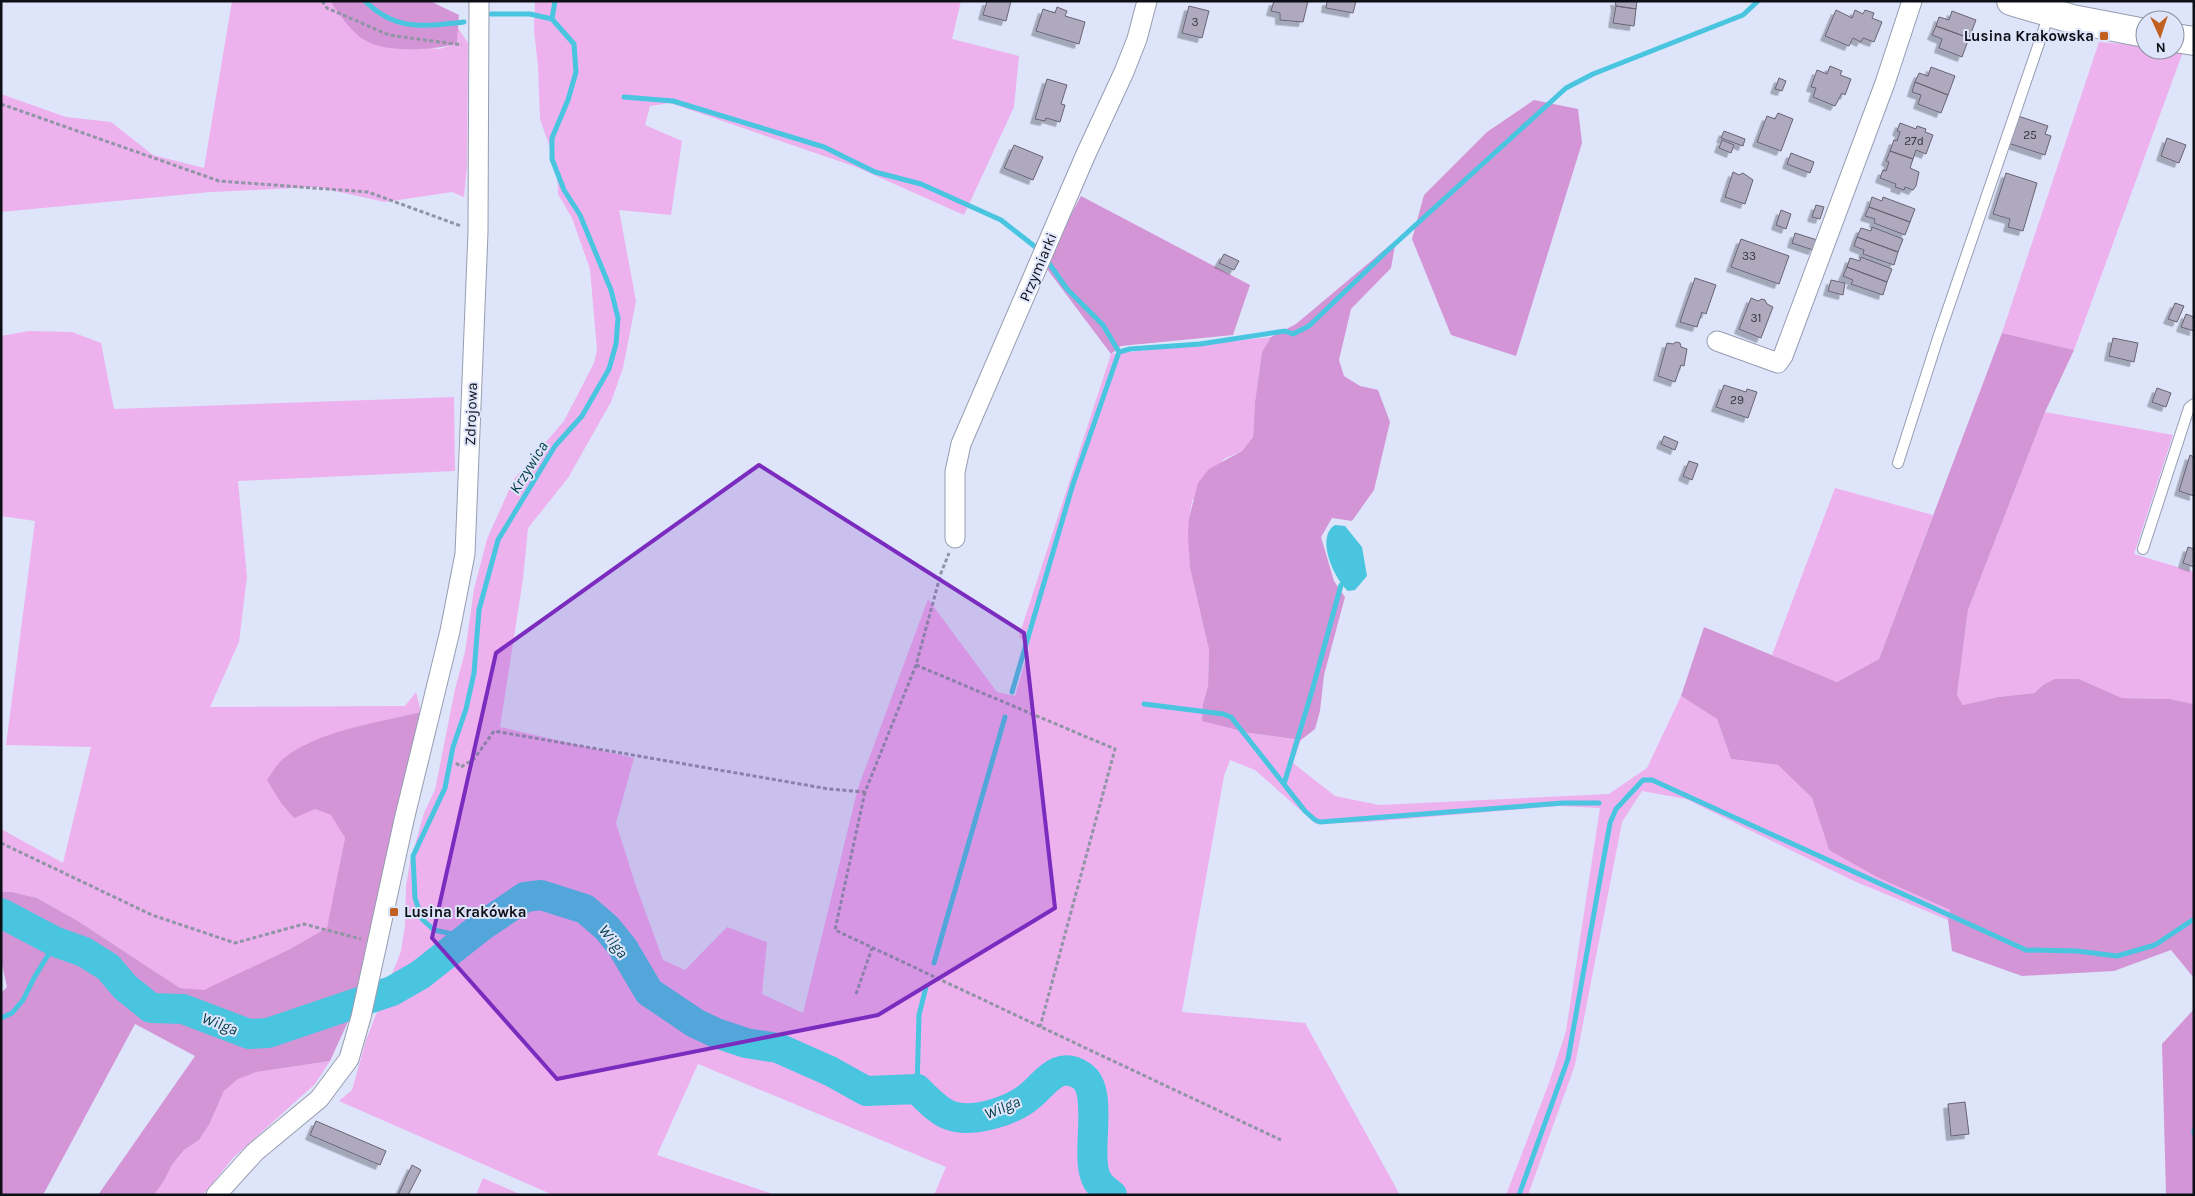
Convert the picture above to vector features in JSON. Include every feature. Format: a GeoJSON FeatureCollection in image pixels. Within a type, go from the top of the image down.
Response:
{"type":"FeatureCollection","features":[{"type":"Feature","properties":{"kind":"street","name":"Zdrojowa"},"geometry":{"type":"LineString","coordinates":[[216,1195],[255,1152],[319,1099],[339,1075],[349,1059],[372,972],[404,820],[446,650],[465,554],[478,232],[479,1]]}},
{"type":"Feature","properties":{"kind":"street","name":"Przymiarki"},"geometry":{"type":"LineString","coordinates":[[955,538],[955,472],[961,444],[1086,154],[1138,39],[1147,1]]}},
{"type":"Feature","properties":{"kind":"street"},"geometry":{"type":"LineString","coordinates":[[1717,341],[1778,363],[1783,356],[1885,82],[1912,1]]}},
{"type":"Feature","properties":{"kind":"street"},"geometry":{"type":"LineString","coordinates":[[2010,1],[2050,13],[2135,31]]}},
{"type":"Feature","properties":{"kind":"lane"},"geometry":{"type":"LineString","coordinates":[[1898,463],[1938,338],[2050,13]]}},
{"type":"Feature","properties":{"kind":"lane"},"geometry":{"type":"LineString","coordinates":[[2143,548],[2189,408],[2194,404]]}},
{"type":"Feature","properties":{"kind":"path"},"geometry":{"type":"LineString","coordinates":[[322,1],[327,8],[389,35],[478,48]]}},
{"type":"Feature","properties":{"kind":"path"},"geometry":{"type":"LineString","coordinates":[[1,104],[219,182],[368,192],[478,232]]}},
{"type":"Feature","properties":{"kind":"path"},"geometry":{"type":"LineString","coordinates":[[955,538],[941,573],[916,665],[865,792],[835,930],[1280,1140]]}},
{"type":"Feature","properties":{"kind":"path"},"geometry":{"type":"LineString","coordinates":[[916,665],[1115,749],[1040,1027]]}},
{"type":"Feature","properties":{"kind":"path"},"geometry":{"type":"LineString","coordinates":[[456,763],[461,767],[474,759],[494,731],[829,789],[865,792]]}},
{"type":"Feature","properties":{"kind":"path"},"geometry":{"type":"LineString","coordinates":[[1,843],[152,915],[236,943],[304,924],[378,943]]}},
{"type":"Feature","properties":{"kind":"path"},"geometry":{"type":"LineString","coordinates":[[856,994],[872,948]]}},
{"type":"Feature","properties":{"kind":"highlighted area"},"geometry":{"type":"Polygon","coordinates":[[[759,465],[1024,633],[1055,908],[878,1015],[557,1079],[432,938],[496,653],[759,465]]]}},
{"type":"Feature","properties":{"kind":"shaded area"},"geometry":{"type":"Polygon","coordinates":[[[232,1],[330,1],[338,13],[365,41],[439,49],[457,44],[458,28],[468,43],[467,167],[464,197],[452,192],[385,202],[317,187],[211,192],[1,212],[1,94],[66,117],[111,122],[153,155],[204,168],[232,1]]]}},
{"type":"Feature","properties":{"kind":"shaded area"},"geometry":{"type":"Polygon","coordinates":[[[330,1],[430,1],[459,15],[457,44],[436,48],[411,49],[375,45],[361,38],[341,17],[330,1]]]}},
{"type":"Feature","properties":{"kind":"shaded area"},"geometry":{"type":"Polygon","coordinates":[[[535,1],[961,1],[952,39],[1019,56],[1014,107],[964,215],[856,167],[670,103],[650,106],[645,125],[682,141],[671,215],[619,210],[636,301],[623,368],[611,402],[568,478],[528,528],[523,579],[500,727],[634,758],[616,823],[663,960],[685,970],[727,927],[767,942],[762,994],[803,1013],[858,788],[928,599],[997,692],[1015,696],[1029,648],[1019,636],[1111,354],[1271,337],[1262,352],[1255,402],[1253,437],[1242,451],[1224,459],[1192,501],[1189,518],[1190,568],[1209,650],[1208,686],[1203,704],[1250,733],[1301,740],[1293,763],[1335,796],[1379,805],[1609,794],[1647,768],[1681,696],[1717,719],[1731,759],[1778,765],[1812,798],[1829,850],[1950,910],[1948,920],[1854,881],[1686,799],[1642,791],[1622,822],[1575,1065],[1528,1195],[1506,1195],[1549,1083],[1566,1031],[1600,808],[1559,806],[1368,822],[1316,824],[1255,770],[1230,760],[1224,776],[1182,1012],[1305,1023],[1400,1195],[934,1195],[946,1167],[698,1064],[657,1155],[776,1195],[553,1195],[339,1101],[352,1090],[366,1040],[401,951],[405,925],[406,886],[410,862],[424,813],[435,790],[455,689],[465,652],[474,589],[487,539],[514,479],[564,421],[594,363],[597,350],[590,269],[572,218],[558,194],[557,168],[540,119],[538,67],[534,30],[535,1]]]}},
{"type":"Feature","properties":{"kind":"shaded area"},"geometry":{"type":"Polygon","coordinates":[[[2099,42],[2135,45],[2135,60],[2180,60],[2074,350],[2002,333],[2099,42]]]}},
{"type":"Feature","properties":{"kind":"shaded area"},"geometry":{"type":"Polygon","coordinates":[[[1534,100],[1578,109],[1582,143],[1516,356],[1451,335],[1412,239],[1424,195],[1487,132],[1534,100]]]}},
{"type":"Feature","properties":{"kind":"shaded area"},"geometry":{"type":"Polygon","coordinates":[[[1081,196],[1250,285],[1233,335],[1121,346],[1111,354],[1044,265],[1081,196]]]}},
{"type":"Feature","properties":{"kind":"shaded area"},"geometry":{"type":"Polygon","coordinates":[[[1396,240],[1391,268],[1351,309],[1339,360],[1344,376],[1360,386],[1378,390],[1390,422],[1374,490],[1352,521],[1332,518],[1321,537],[1334,581],[1345,597],[1324,675],[1320,711],[1315,729],[1301,740],[1250,733],[1202,721],[1203,704],[1208,686],[1209,650],[1190,568],[1188,535],[1189,518],[1198,483],[1209,469],[1242,451],[1253,437],[1255,402],[1262,352],[1271,337],[1296,324],[1396,240]]]}},
{"type":"Feature","properties":{"kind":"shaded area"},"geometry":{"type":"Polygon","coordinates":[[[29,331],[72,332],[101,343],[114,409],[454,397],[455,471],[238,481],[247,577],[239,642],[210,707],[405,706],[416,692],[421,712],[356,727],[303,745],[315,809],[332,815],[345,838],[328,928],[290,949],[204,991],[180,988],[78,921],[37,898],[12,892],[1,892],[1,829],[63,863],[91,747],[6,745],[35,521],[1,516],[1,336],[29,331]]]}},
{"type":"Feature","properties":{"kind":"shaded area"},"geometry":{"type":"Polygon","coordinates":[[[2002,333],[2074,350],[2045,412],[1968,610],[1957,695],[1963,705],[1998,697],[2034,693],[2043,685],[2055,679],[2079,679],[2122,698],[2170,699],[2194,704],[2194,978],[2171,950],[2114,971],[2022,976],[1952,951],[1948,920],[1950,910],[1877,877],[1829,850],[1812,798],[1778,765],[1731,759],[1717,719],[1681,696],[1704,627],[1837,682],[1879,659],[2002,333]]]}},
{"type":"Feature","properties":{"kind":"shaded area"},"geometry":{"type":"Polygon","coordinates":[[[2045,412],[2173,435],[2134,554],[2194,572],[2194,704],[2170,699],[2122,698],[2079,679],[2043,685],[2034,693],[1998,697],[1963,705],[1957,695],[1968,610],[2045,412]]]}},
{"type":"Feature","properties":{"kind":"shaded area"},"geometry":{"type":"Polygon","coordinates":[[[1835,488],[1933,515],[1879,659],[1837,682],[1772,655],[1835,488]]]}},
{"type":"Feature","properties":{"kind":"shaded area"},"geometry":{"type":"Polygon","coordinates":[[[421,712],[357,1002],[330,1061],[257,1072],[238,1079],[224,1091],[209,1125],[199,1140],[184,1150],[172,1165],[154,1195],[98,1195],[195,1056],[135,1024],[43,1195],[1,1195],[1,993],[7,987],[1,960],[1,892],[12,892],[37,898],[78,921],[180,988],[204,990],[290,949],[327,928],[345,838],[331,815],[315,809],[294,818],[281,803],[267,780],[277,766],[297,749],[330,734],[421,712]]]}},
{"type":"Feature","properties":{"kind":"shaded area"},"geometry":{"type":"Polygon","coordinates":[[[2194,1009],[2194,1195],[2166,1195],[2162,1044],[2194,1009]]]}},
{"type":"Feature","properties":{"kind":"shaded area"},"geometry":{"type":"Polygon","coordinates":[[[330,1061],[315,1084],[233,1158],[203,1195],[154,1195],[172,1165],[184,1150],[199,1140],[209,1125],[224,1091],[239,1078],[257,1072],[330,1061]]]}},
{"type":"Feature","properties":{"kind":"shaded area"},"geometry":{"type":"Polygon","coordinates":[[[483,1178],[522,1195],[476,1195],[483,1178]]]}},
{"type":"Feature","properties":{"kind":"water"},"geometry":{"type":"Polygon","coordinates":[[[1335,525],[1345,526],[1362,547],[1367,576],[1355,590],[1348,591],[1332,568],[1327,548],[1327,539],[1329,531],[1335,525]]]}},
{"type":"Feature","properties":{"kind":"building"},"geometry":{"type":"Polygon","coordinates":[[[987,1],[1011,1],[1006,21],[983,15],[987,1]]]}},
{"type":"Feature","properties":{"kind":"building"},"geometry":{"type":"Polygon","coordinates":[[[1274,1],[1308,1],[1303,22],[1280,20],[1280,13],[1271,11],[1274,1]]]}},
{"type":"Feature","properties":{"kind":"building"},"geometry":{"type":"Polygon","coordinates":[[[1327,1],[1356,1],[1353,13],[1326,8],[1327,1]]]}},
{"type":"Feature","properties":{"kind":"building"},"geometry":{"type":"Polygon","coordinates":[[[1615,1],[1637,1],[1636,9],[1616,6],[1615,1]]]}},
{"type":"Feature","properties":{"kind":"building"},"geometry":{"type":"Polygon","coordinates":[[[1189,6],[1209,11],[1202,38],[1182,33],[1189,6]]]}},
{"type":"Feature","properties":{"kind":"building"},"geometry":{"type":"Polygon","coordinates":[[[1616,6],[1636,9],[1634,26],[1613,23],[1616,6]]]}},
{"type":"Feature","properties":{"kind":"building"},"geometry":{"type":"Polygon","coordinates":[[[1057,7],[1067,11],[1065,16],[1085,22],[1079,44],[1036,31],[1043,9],[1055,13],[1057,7]]]}},
{"type":"Feature","properties":{"kind":"building"},"geometry":{"type":"Polygon","coordinates":[[[1836,10],[1852,18],[1855,10],[1863,14],[1865,10],[1874,13],[1872,18],[1882,22],[1874,42],[1863,38],[1861,42],[1853,38],[1849,46],[1825,36],[1836,10]]]}},
{"type":"Feature","properties":{"kind":"building"},"geometry":{"type":"Polygon","coordinates":[[[1952,11],[1976,20],[1969,38],[1936,26],[1939,17],[1949,20],[1952,11]]]}},
{"type":"Feature","properties":{"kind":"building"},"geometry":{"type":"Polygon","coordinates":[[[1936,26],[1969,38],[1962,57],[1939,48],[1942,39],[1932,35],[1936,26]]]}},
{"type":"Feature","properties":{"kind":"building"},"geometry":{"type":"Polygon","coordinates":[[[1830,66],[1842,71],[1840,75],[1851,79],[1845,95],[1842,93],[1835,106],[1813,97],[1816,88],[1811,87],[1817,70],[1827,74],[1830,66]]]}},
{"type":"Feature","properties":{"kind":"building"},"geometry":{"type":"Polygon","coordinates":[[[1931,67],[1955,76],[1948,95],[1915,82],[1919,73],[1928,76],[1931,67]]]}},
{"type":"Feature","properties":{"kind":"building"},"geometry":{"type":"Polygon","coordinates":[[[1779,78],[1786,81],[1782,91],[1775,89],[1779,78]]]}},
{"type":"Feature","properties":{"kind":"building"},"geometry":{"type":"Polygon","coordinates":[[[1047,79],[1067,85],[1061,104],[1065,105],[1060,122],[1046,118],[1045,121],[1035,119],[1047,79]]]}},
{"type":"Feature","properties":{"kind":"building"},"geometry":{"type":"Polygon","coordinates":[[[1915,82],[1948,95],[1941,113],[1918,104],[1921,95],[1912,92],[1915,82]]]}},
{"type":"Feature","properties":{"kind":"building"},"geometry":{"type":"Polygon","coordinates":[[[1778,113],[1793,119],[1781,151],[1757,142],[1767,116],[1775,119],[1778,113]]]}},
{"type":"Feature","properties":{"kind":"building"},"geometry":{"type":"Polygon","coordinates":[[[2018,116],[2048,126],[2045,134],[2051,136],[2045,155],[2008,143],[2018,116]]]}},
{"type":"Feature","properties":{"kind":"building"},"geometry":{"type":"Polygon","coordinates":[[[1900,123],[1916,129],[1917,126],[1926,129],[1925,132],[1933,135],[1926,154],[1916,150],[1913,159],[1890,151],[1894,140],[1897,141],[1900,132],[1897,131],[1900,123]]]}},
{"type":"Feature","properties":{"kind":"building"},"geometry":{"type":"Polygon","coordinates":[[[1724,131],[1745,139],[1743,146],[1721,138],[1724,131]]]}},
{"type":"Feature","properties":{"kind":"building"},"geometry":{"type":"Polygon","coordinates":[[[2167,138],[2186,145],[2179,163],[2161,156],[2167,138]]]}},
{"type":"Feature","properties":{"kind":"building"},"geometry":{"type":"Polygon","coordinates":[[[1722,140],[1734,145],[1731,153],[1719,148],[1722,140]]]}},
{"type":"Feature","properties":{"kind":"building"},"geometry":{"type":"Polygon","coordinates":[[[1014,145],[1043,157],[1033,180],[1004,168],[1014,145]]]}},
{"type":"Feature","properties":{"kind":"building"},"geometry":{"type":"Polygon","coordinates":[[[1890,151],[1913,159],[1910,168],[1919,172],[1916,186],[1913,190],[1905,187],[1904,190],[1895,187],[1896,184],[1880,178],[1883,170],[1886,171],[1889,162],[1886,161],[1890,151]]]}},
{"type":"Feature","properties":{"kind":"building"},"geometry":{"type":"Polygon","coordinates":[[[1791,153],[1814,162],[1810,173],[1787,164],[1791,153]]]}},
{"type":"Feature","properties":{"kind":"building"},"geometry":{"type":"Polygon","coordinates":[[[1733,172],[1739,175],[1743,173],[1753,180],[1745,204],[1725,197],[1733,172]]]}},
{"type":"Feature","properties":{"kind":"building"},"geometry":{"type":"Polygon","coordinates":[[[2006,173],[2037,183],[2023,231],[2008,227],[2010,219],[1993,214],[2006,173]]]}},
{"type":"Feature","properties":{"kind":"building"},"geometry":{"type":"Polygon","coordinates":[[[1872,197],[1882,201],[1883,197],[1915,209],[1910,222],[1869,207],[1872,197]]]}},
{"type":"Feature","properties":{"kind":"building"},"geometry":{"type":"Polygon","coordinates":[[[1816,205],[1824,207],[1820,219],[1812,217],[1816,205]]]}},
{"type":"Feature","properties":{"kind":"building"},"geometry":{"type":"Polygon","coordinates":[[[1869,207],[1910,222],[1905,235],[1874,223],[1875,219],[1865,216],[1869,207]]]}},
{"type":"Feature","properties":{"kind":"building"},"geometry":{"type":"Polygon","coordinates":[[[1781,210],[1791,214],[1786,229],[1776,225],[1781,210]]]}},
{"type":"Feature","properties":{"kind":"building"},"geometry":{"type":"Polygon","coordinates":[[[1872,227],[1903,239],[1898,252],[1857,237],[1861,228],[1871,231],[1872,227]]]}},
{"type":"Feature","properties":{"kind":"building"},"geometry":{"type":"Polygon","coordinates":[[[1795,233],[1817,240],[1813,250],[1792,243],[1795,233]]]}},
{"type":"Feature","properties":{"kind":"building"},"geometry":{"type":"Polygon","coordinates":[[[1857,237],[1898,252],[1894,265],[1863,254],[1864,250],[1854,246],[1857,237]]]}},
{"type":"Feature","properties":{"kind":"building"},"geometry":{"type":"Polygon","coordinates":[[[1741,239],[1789,256],[1779,284],[1731,267],[1741,239]]]}},
{"type":"Feature","properties":{"kind":"building"},"geometry":{"type":"Polygon","coordinates":[[[1224,254],[1239,261],[1234,270],[1219,263],[1224,254]]]}},
{"type":"Feature","properties":{"kind":"building"},"geometry":{"type":"Polygon","coordinates":[[[1861,257],[1892,269],[1887,282],[1847,267],[1850,258],[1860,261],[1861,257]]]}},
{"type":"Feature","properties":{"kind":"building"},"geometry":{"type":"Polygon","coordinates":[[[1847,267],[1887,282],[1883,295],[1851,284],[1853,280],[1843,276],[1847,267]]]}},
{"type":"Feature","properties":{"kind":"building"},"geometry":{"type":"Polygon","coordinates":[[[1695,278],[1716,285],[1706,314],[1702,312],[1697,327],[1680,322],[1695,278]]]}},
{"type":"Feature","properties":{"kind":"building"},"geometry":{"type":"Polygon","coordinates":[[[1831,280],[1845,283],[1843,295],[1828,291],[1831,280]]]}},
{"type":"Feature","properties":{"kind":"building"},"geometry":{"type":"Polygon","coordinates":[[[1751,298],[1758,301],[1765,300],[1767,304],[1773,307],[1761,338],[1739,329],[1751,298]]]}},
{"type":"Feature","properties":{"kind":"building"},"geometry":{"type":"Polygon","coordinates":[[[2175,303],[2184,306],[2177,322],[2168,319],[2175,303]]]}},
{"type":"Feature","properties":{"kind":"building"},"geometry":{"type":"Polygon","coordinates":[[[2186,314],[2194,317],[2194,331],[2181,327],[2186,314]]]}},
{"type":"Feature","properties":{"kind":"building"},"geometry":{"type":"Polygon","coordinates":[[[2113,338],[2138,343],[2134,362],[2109,356],[2113,338]]]}},
{"type":"Feature","properties":{"kind":"building"},"geometry":{"type":"Polygon","coordinates":[[[1676,342],[1680,343],[1681,347],[1687,349],[1684,366],[1681,365],[1675,382],[1658,376],[1667,343],[1673,344],[1676,342]]]}},
{"type":"Feature","properties":{"kind":"building"},"geometry":{"type":"Polygon","coordinates":[[[1724,385],[1746,392],[1747,389],[1757,392],[1748,418],[1716,407],[1724,385]]]}},
{"type":"Feature","properties":{"kind":"building"},"geometry":{"type":"Polygon","coordinates":[[[2157,388],[2171,393],[2166,407],[2152,402],[2157,388]]]}},
{"type":"Feature","properties":{"kind":"building"},"geometry":{"type":"Polygon","coordinates":[[[1664,436],[1678,442],[1675,450],[1661,444],[1664,436]]]}},
{"type":"Feature","properties":{"kind":"building"},"geometry":{"type":"Polygon","coordinates":[[[2190,455],[2194,457],[2194,496],[2179,491],[2190,455]]]}},
{"type":"Feature","properties":{"kind":"building"},"geometry":{"type":"Polygon","coordinates":[[[1689,461],[1698,464],[1692,480],[1683,476],[1689,461]]]}},
{"type":"Feature","properties":{"kind":"building"},"geometry":{"type":"Polygon","coordinates":[[[2188,547],[2194,549],[2194,567],[2183,563],[2188,547]]]}},
{"type":"Feature","properties":{"kind":"building"},"geometry":{"type":"Polygon","coordinates":[[[1965,1102],[1969,1134],[1951,1136],[1948,1104],[1965,1102]]]}},
{"type":"Feature","properties":{"kind":"building"},"geometry":{"type":"Polygon","coordinates":[[[316,1121],[386,1151],[380,1165],[310,1135],[316,1121]]]}},
{"type":"Feature","properties":{"kind":"building"},"geometry":{"type":"Polygon","coordinates":[[[412,1165],[421,1170],[408,1195],[398,1195],[412,1165]]]}},
{"type":"Feature","properties":{"kind":"waterway"},"geometry":{"type":"LineString","coordinates":[[365,1],[388,18],[412,25],[464,22]]}},
{"type":"Feature","properties":{"kind":"waterway","name":"Krzywica"},"geometry":{"type":"LineString","coordinates":[[552,19],[555,1]]}},
{"type":"Feature","properties":{"kind":"waterway"},"geometry":{"type":"LineString","coordinates":[[1119,352],[1130,349],[1200,344],[1285,331],[1293,334],[1309,326],[1386,252],[1566,88],[1593,74],[1743,15],[1758,1]]}},
{"type":"Feature","properties":{"kind":"waterway"},"geometry":{"type":"LineString","coordinates":[[491,14],[530,14],[552,19]]}},
{"type":"Feature","properties":{"kind":"waterway","name":"Krzywica"},"geometry":{"type":"LineString","coordinates":[[467,940],[457,935],[434,930],[422,919],[415,898],[413,856],[445,788],[453,747],[466,709],[474,673],[479,610],[498,540],[555,446],[582,416],[609,369],[616,344],[618,318],[611,290],[580,215],[564,190],[552,159],[552,138],[568,100],[576,72],[574,44],[552,19]]}},
{"type":"Feature","properties":{"kind":"waterway"},"geometry":{"type":"LineString","coordinates":[[624,97],[673,101],[824,147],[875,172],[921,184],[1001,220],[1038,249]]}},
{"type":"Feature","properties":{"kind":"waterway"},"geometry":{"type":"LineString","coordinates":[[1012,692],[1073,484],[1119,352],[1103,325],[1067,289],[1048,262]]}},
{"type":"Feature","properties":{"kind":"waterway"},"geometry":{"type":"LineString","coordinates":[[1284,784],[1341,585]]}},
{"type":"Feature","properties":{"kind":"waterway"},"geometry":{"type":"LineString","coordinates":[[1144,704],[1223,714],[1231,717],[1305,811],[1320,822],[1563,803],[1599,803]]}},
{"type":"Feature","properties":{"kind":"waterway"},"geometry":{"type":"LineString","coordinates":[[934,963],[1005,717]]}},
{"type":"Feature","properties":{"kind":"waterway"},"geometry":{"type":"LineString","coordinates":[[1519,1195],[1568,1059],[1610,823],[1616,809],[1643,780],[1652,780],[2026,950],[2077,951],[2117,956],[2155,945],[2194,919]]}},
{"type":"Feature","properties":{"kind":"waterway","name":"Wilga"},"geometry":{"type":"LineString","coordinates":[[1,913],[56,942],[84,952],[108,967],[125,987],[151,1008],[183,1009],[249,1034],[268,1033],[392,991],[420,975],[482,926],[525,897],[541,895],[585,909],[607,928],[623,948],[649,992],[695,1023],[716,1033],[746,1043],[778,1048],[830,1071],[866,1091],[917,1089],[932,1104],[945,1113],[969,1118],[992,1114],[1014,1106],[1031,1095],[1048,1079],[1060,1072],[1066,1070],[1082,1076],[1089,1084],[1092,1094],[1092,1151],[1095,1175],[1104,1189],[1112,1195]]}},
{"type":"Feature","properties":{"kind":"waterway"},"geometry":{"type":"LineString","coordinates":[[1,1018],[12,1013],[23,1000],[56,942]]}},
{"type":"Feature","properties":{"kind":"waterway"},"geometry":{"type":"LineString","coordinates":[[917,1089],[919,1015],[926,987]]}},
{"type":"Feature","properties":{"kind":"place","name":"Lusina Krakowska"},"geometry":{"type":"Point","coordinates":[2104,36]}},
{"type":"Feature","properties":{"kind":"place","name":"Lusina Krakówka"},"geometry":{"type":"Point","coordinates":[394,912]}}]}
